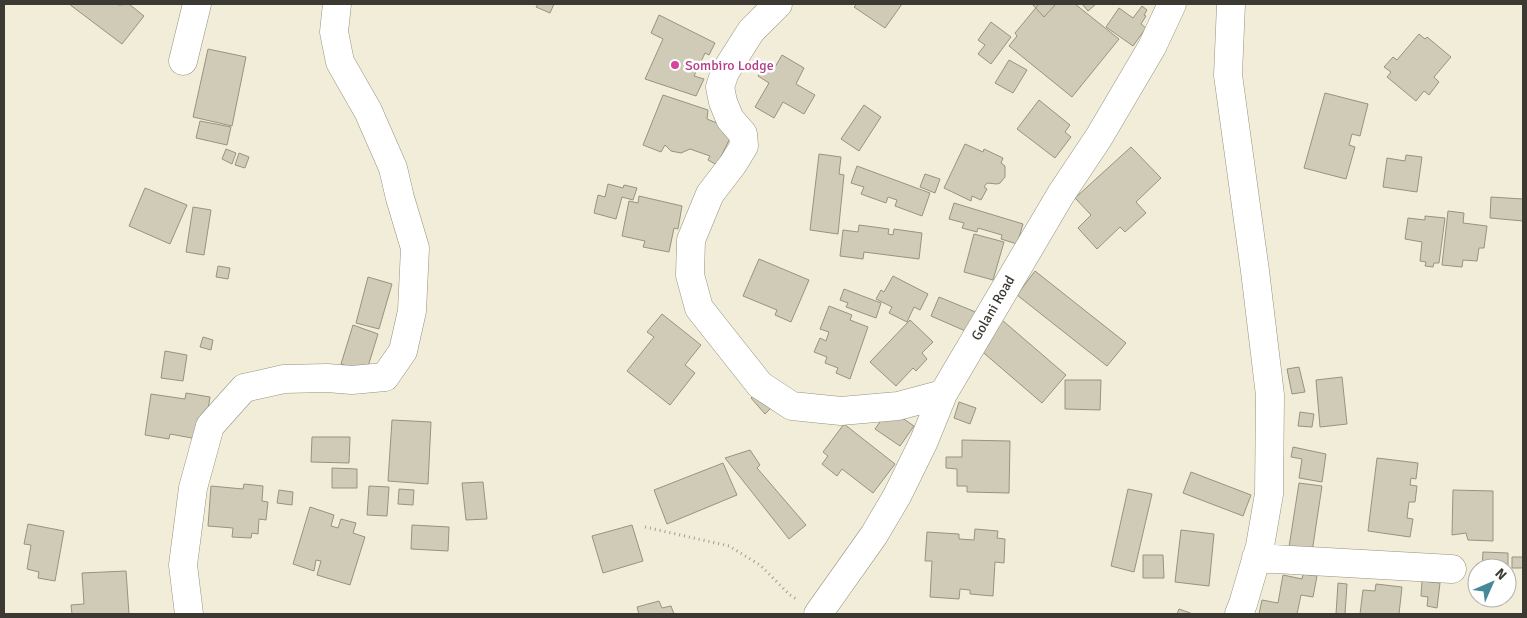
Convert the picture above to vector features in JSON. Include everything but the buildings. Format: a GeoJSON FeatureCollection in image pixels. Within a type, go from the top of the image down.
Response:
{"type":"FeatureCollection","features":[{"type":"Feature","properties":{"kind":"street"},"geometry":{"type":"LineString","coordinates":[[183,61],[197,4]]}},
{"type":"Feature","properties":{"kind":"street"},"geometry":{"type":"LineString","coordinates":[[189,614],[183,565],[193,488],[210,426],[244,388],[284,379],[327,378],[352,380],[384,377],[403,351],[412,311],[415,248],[392,168],[368,111],[340,62],[334,32],[338,4]]}},
{"type":"Feature","properties":{"kind":"street"},"geometry":{"type":"LineString","coordinates":[[778,4],[751,31],[725,72],[720,87],[723,102],[730,119],[743,134],[744,146],[710,194],[691,240],[690,275],[699,308],[760,385],[792,406],[841,411],[898,406],[943,394]]}},
{"type":"Feature","properties":{"kind":"street","name":"Golani Road"},"geometry":{"type":"LineString","coordinates":[[818,613],[874,535],[898,496],[924,441],[943,394],[1060,194],[1114,112],[1152,47],[1172,4]]}},
{"type":"Feature","properties":{"kind":"street"},"geometry":{"type":"LineString","coordinates":[[1231,4],[1228,75],[1256,271],[1270,395],[1269,494],[1256,558],[1243,604],[1238,614]]}},
{"type":"Feature","properties":{"kind":"street"},"geometry":{"type":"LineString","coordinates":[[1256,558],[1452,569]]}},
{"type":"Feature","properties":{"kind":"path"},"geometry":{"type":"LineString","coordinates":[[644,526],[729,546],[760,566],[790,595],[818,613]]}},
{"type":"Feature","properties":{"kind":"place","name":"Sombiro Lodge"},"geometry":{"type":"Point","coordinates":[675,65]}}]}
